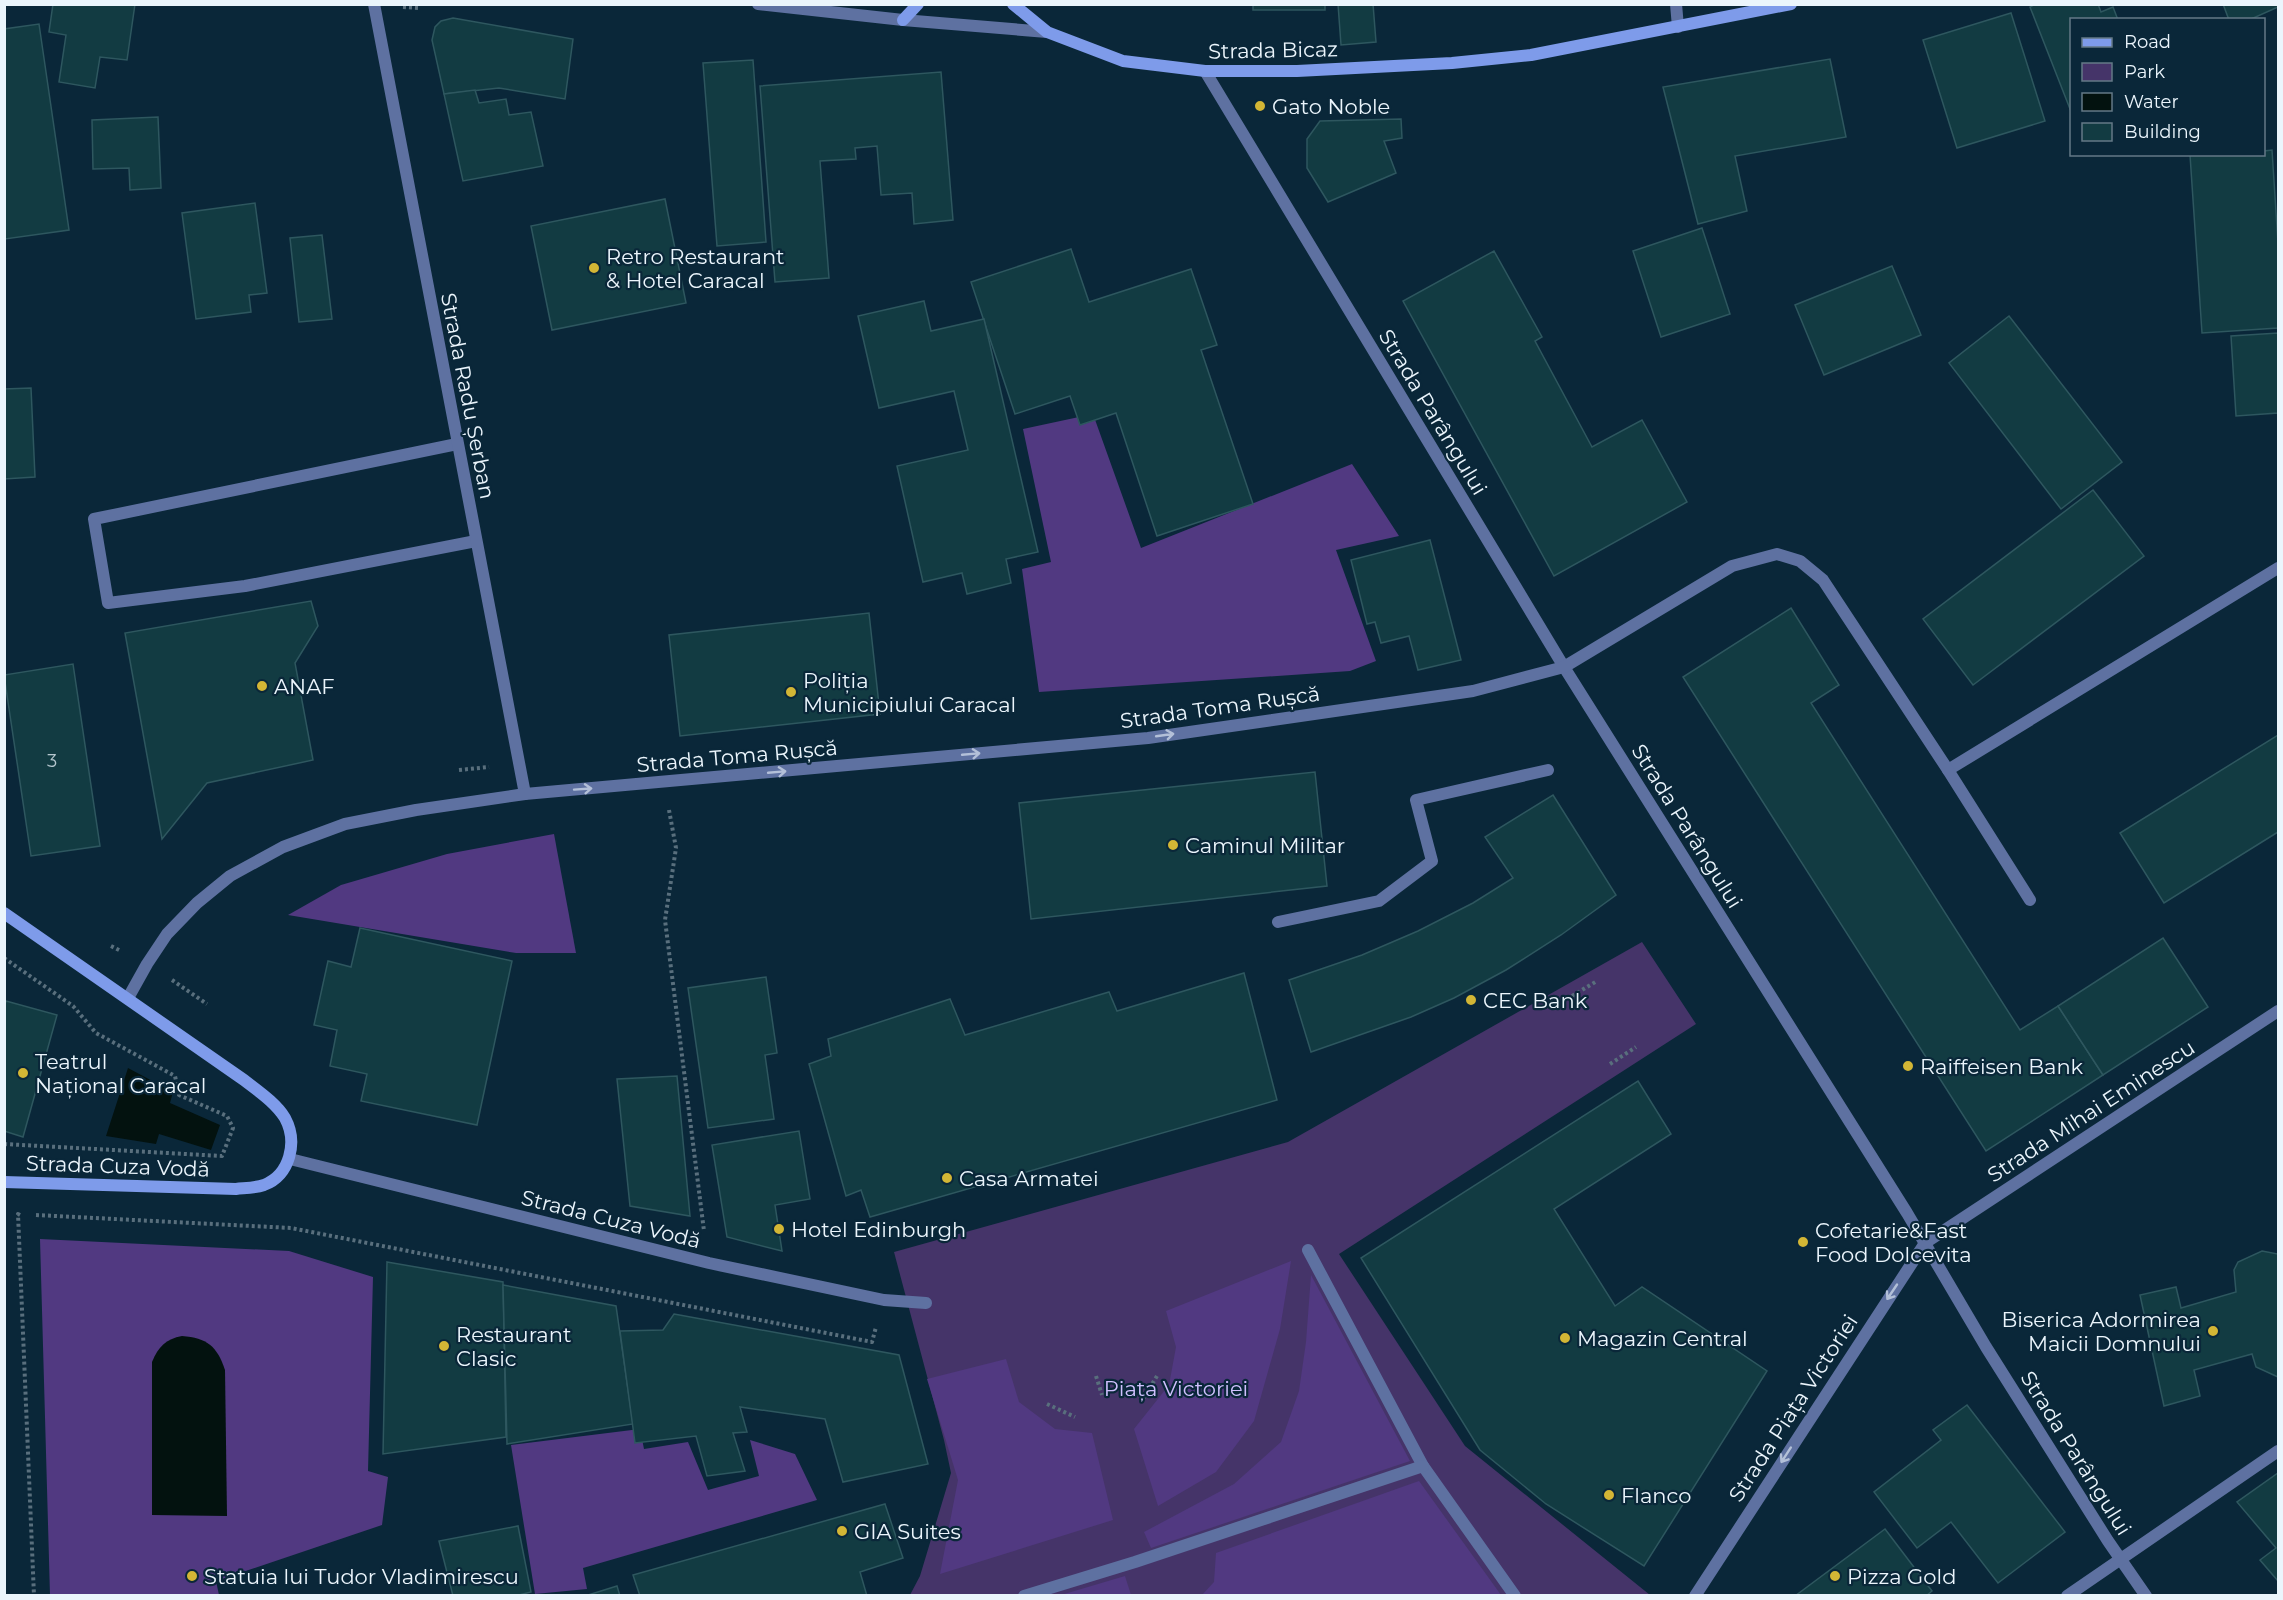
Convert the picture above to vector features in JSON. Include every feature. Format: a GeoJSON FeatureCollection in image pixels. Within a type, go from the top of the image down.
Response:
{"type":"FeatureCollection","features":[{"type":"Feature","properties":{"kind":"main road"},"geometry":{"type":"LineString","coordinates":[[903,20],[918,4]]}},
{"type":"Feature","properties":{"kind":"main road"},"geometry":{"type":"LineString","coordinates":[[1013,4],[1047,32]]}},
{"type":"Feature","properties":{"kind":"main road","name":"Strada Bicaz"},"geometry":{"type":"LineString","coordinates":[[1047,32],[1123,61],[1204,71],[1297,71],[1463,62],[1531,55],[1791,4]]}},
{"type":"Feature","properties":{"kind":"main road"},"geometry":{"type":"LineString","coordinates":[[4,913],[128,998],[270,1101],[285,1118],[291,1138],[290,1159]]}},
{"type":"Feature","properties":{"kind":"main road","name":"Strada Cuza Vodă"},"geometry":{"type":"LineString","coordinates":[[4,1182],[236,1190],[263,1185],[279,1176],[290,1159]]}},
{"type":"Feature","properties":{"kind":"street","name":"Strada Radu Șerban"},"geometry":{"type":"LineString","coordinates":[[374,4],[525,794]]}},
{"type":"Feature","properties":{"kind":"street","name":"Strada Bicaz"},"geometry":{"type":"LineString","coordinates":[[758,4],[903,20],[1047,32]]}},
{"type":"Feature","properties":{"kind":"street"},"geometry":{"type":"LineString","coordinates":[[1676,4],[1678,27]]}},
{"type":"Feature","properties":{"kind":"street","name":"Strada Parângului"},"geometry":{"type":"LineString","coordinates":[[1204,71],[1564,667],[1925,1243],[1986,1347],[2120,1559],[2146,1596]]}},
{"type":"Feature","properties":{"kind":"street"},"geometry":{"type":"LineString","coordinates":[[457,444],[94,519],[108,603],[245,586],[476,542]]}},
{"type":"Feature","properties":{"kind":"street","name":"Strada Toma Rușcă"},"geometry":{"type":"LineString","coordinates":[[128,998],[167,933],[197,903],[230,876],[283,847],[345,824],[427,808],[525,794],[1148,738],[1473,691],[1564,667],[1732,566],[1777,554],[1800,561],[1823,580],[2030,900]]}},
{"type":"Feature","properties":{"kind":"street"},"geometry":{"type":"LineString","coordinates":[[1948,770],[2278,568]]}},
{"type":"Feature","properties":{"kind":"street"},"geometry":{"type":"LineString","coordinates":[[1278,922],[1379,901],[1432,861],[1416,800],[1548,770]]}},
{"type":"Feature","properties":{"kind":"street","name":"Strada Mihai Eminescu"},"geometry":{"type":"LineString","coordinates":[[1925,1243],[2278,1011]]}},
{"type":"Feature","properties":{"kind":"street","name":"Strada Cuza Vodă"},"geometry":{"type":"LineString","coordinates":[[290,1159],[709,1263],[885,1300],[926,1303]]}},
{"type":"Feature","properties":{"kind":"street","name":"Strada Piața Victoriei"},"geometry":{"type":"LineString","coordinates":[[1695,1596],[1925,1243]]}},
{"type":"Feature","properties":{"kind":"street"},"geometry":{"type":"LineString","coordinates":[[1308,1250],[1424,1466],[1515,1596]]}},
{"type":"Feature","properties":{"kind":"street"},"geometry":{"type":"LineString","coordinates":[[2067,1596],[2278,1452]]}},
{"type":"Feature","properties":{"kind":"street"},"geometry":{"type":"LineString","coordinates":[[1024,1596],[1135,1562],[1424,1466]]}},
{"type":"Feature","properties":{"kind":"path"},"geometry":{"type":"LineString","coordinates":[[665,783],[676,848],[665,920],[709,1263]]}},
{"type":"Feature","properties":{"kind":"path"},"geometry":{"type":"LineString","coordinates":[[4,958],[73,1006],[96,1033],[175,1076],[179,1095],[227,1116],[233,1128],[222,1156],[4,1144]]}},
{"type":"Feature","properties":{"kind":"path"},"geometry":{"type":"LineString","coordinates":[[1572,996],[1597,981]]}},
{"type":"Feature","properties":{"kind":"path"},"geometry":{"type":"LineString","coordinates":[[1610,1064],[1636,1047]]}},
{"type":"Feature","properties":{"kind":"path"},"geometry":{"type":"LineString","coordinates":[[34,1596],[18,1215],[291,1228],[872,1342],[885,1300]]}},
{"type":"Feature","properties":{"kind":"path"},"geometry":{"type":"LineString","coordinates":[[1096,1376],[1102,1395]]}},
{"type":"Feature","properties":{"kind":"path"},"geometry":{"type":"LineString","coordinates":[[1143,1399],[1157,1376]]}},
{"type":"Feature","properties":{"kind":"path"},"geometry":{"type":"LineString","coordinates":[[1047,1404],[1075,1417]]}},
{"type":"Feature","properties":{"kind":"green space"},"geometry":{"type":"Polygon","coordinates":[[[1093,414],[1141,548],[1352,464],[1399,536],[1336,550],[1376,661],[1350,671],[1039,692],[1022,569],[1051,562],[1023,429],[1093,414]]]}},
{"type":"Feature","properties":{"kind":"green space"},"geometry":{"type":"Polygon","coordinates":[[[554,834],[576,953],[516,953],[288,915],[341,885],[447,854],[554,834]]]}},
{"type":"Feature","properties":{"kind":"green space","name":"Piața Victoriei"},"geometry":{"type":"Polygon","coordinates":[[[1642,942],[1696,1024],[1339,1254],[1465,1446],[1650,1595],[910,1595],[920,1576],[951,1473],[894,1252],[1288,1142],[1642,942]]]}},
{"type":"Feature","properties":{"kind":"green space"},"geometry":{"type":"Polygon","coordinates":[[[40,1239],[289,1251],[373,1277],[368,1471],[388,1477],[382,1525],[216,1581],[219,1595],[50,1595],[40,1239]]]}},
{"type":"Feature","properties":{"kind":"green space"},"geometry":{"type":"Polygon","coordinates":[[[1291,1261],[1280,1329],[1254,1421],[1216,1472],[1158,1506],[1134,1429],[1169,1385],[1176,1347],[1166,1311],[1291,1261]]]}},
{"type":"Feature","properties":{"kind":"green space"},"geometry":{"type":"Polygon","coordinates":[[[1311,1275],[1410,1461],[1151,1548],[1144,1532],[1234,1484],[1281,1442],[1299,1391],[1306,1342],[1311,1275]]]}},
{"type":"Feature","properties":{"kind":"green space"},"geometry":{"type":"Polygon","coordinates":[[[1006,1359],[1019,1402],[1055,1429],[1092,1433],[1113,1520],[940,1574],[958,1480],[927,1379],[1006,1359]]]}},
{"type":"Feature","properties":{"kind":"green space"},"geometry":{"type":"Polygon","coordinates":[[[640,1429],[644,1449],[688,1442],[708,1490],[759,1476],[750,1440],[795,1454],[817,1500],[583,1568],[587,1589],[535,1594],[511,1445],[640,1429]]]}},
{"type":"Feature","properties":{"kind":"green space"},"geometry":{"type":"Polygon","coordinates":[[[1419,1481],[1501,1595],[1202,1595],[1214,1582],[1216,1553],[1419,1481]]]}},
{"type":"Feature","properties":{"kind":"green space"},"geometry":{"type":"Polygon","coordinates":[[[1125,1576],[1131,1595],[1061,1595],[1125,1576]]]}},
{"type":"Feature","properties":{"kind":"water"},"geometry":{"type":"Polygon","coordinates":[[[128,1068],[173,1092],[170,1103],[220,1125],[211,1150],[159,1134],[156,1144],[106,1136],[128,1068]]]}},
{"type":"Feature","properties":{"kind":"water"},"geometry":{"type":"Polygon","coordinates":[[[182,1336],[198,1339],[210,1345],[225,1370],[227,1516],[152,1515],[152,1362],[163,1344],[182,1336]]]}},
{"type":"Feature","properties":{"kind":"building"},"geometry":{"type":"Polygon","coordinates":[[[53,4],[135,4],[127,60],[100,57],[95,88],[59,82],[66,35],[49,32],[53,4]]]}},
{"type":"Feature","properties":{"kind":"building"},"geometry":{"type":"Polygon","coordinates":[[[1253,4],[1325,4],[1325,10],[1253,10],[1253,4]]]}},
{"type":"Feature","properties":{"kind":"building"},"geometry":{"type":"Polygon","coordinates":[[[1338,4],[1373,4],[1376,42],[1341,45],[1338,4]]]}},
{"type":"Feature","properties":{"kind":"building"},"geometry":{"type":"Polygon","coordinates":[[[2036,4],[2098,4],[2101,12],[2113,7],[2117,18],[2070,18],[2070,109],[2030,7],[2036,4]]]}},
{"type":"Feature","properties":{"kind":"building"},"geometry":{"type":"Polygon","coordinates":[[[2223,4],[2278,4],[2278,7],[2253,18],[2228,18],[2223,4]]]}},
{"type":"Feature","properties":{"kind":"building"},"geometry":{"type":"Polygon","coordinates":[[[2011,13],[2045,121],[1957,148],[1923,40],[2011,13]]]}},
{"type":"Feature","properties":{"kind":"building"},"geometry":{"type":"Polygon","coordinates":[[[453,18],[573,39],[565,99],[499,88],[444,94],[432,40],[435,27],[441,21],[453,18]]]}},
{"type":"Feature","properties":{"kind":"building"},"geometry":{"type":"Polygon","coordinates":[[[39,24],[69,230],[5,239],[4,29],[39,24]]]}},
{"type":"Feature","properties":{"kind":"building"},"geometry":{"type":"Polygon","coordinates":[[[1830,59],[1846,137],[1735,156],[1747,211],[1698,224],[1663,87],[1830,59]]]}},
{"type":"Feature","properties":{"kind":"building"},"geometry":{"type":"Polygon","coordinates":[[[753,60],[766,242],[717,246],[703,63],[753,60]]]}},
{"type":"Feature","properties":{"kind":"building"},"geometry":{"type":"Polygon","coordinates":[[[941,72],[953,220],[914,224],[912,193],[881,195],[877,146],[855,148],[856,159],[820,161],[829,278],[775,282],[760,86],[941,72]]]}},
{"type":"Feature","properties":{"kind":"building"},"geometry":{"type":"Polygon","coordinates":[[[475,90],[479,103],[506,99],[509,115],[531,112],[543,166],[463,181],[444,94],[475,90]]]}},
{"type":"Feature","properties":{"kind":"building"},"geometry":{"type":"Polygon","coordinates":[[[158,117],[161,188],[130,190],[129,168],[93,169],[92,120],[158,117]]]}},
{"type":"Feature","properties":{"kind":"building"},"geometry":{"type":"Polygon","coordinates":[[[1401,119],[1402,138],[1384,141],[1396,173],[1328,202],[1307,168],[1307,139],[1320,121],[1401,119]]]}},
{"type":"Feature","properties":{"kind":"building"},"geometry":{"type":"Polygon","coordinates":[[[2272,150],[2278,243],[2278,328],[2202,333],[2190,156],[2265,156],[2265,151],[2272,150]]]}},
{"type":"Feature","properties":{"kind":"building"},"geometry":{"type":"Polygon","coordinates":[[[665,199],[686,303],[552,330],[531,226],[665,199]]]}},
{"type":"Feature","properties":{"kind":"building"},"geometry":{"type":"Polygon","coordinates":[[[255,203],[267,293],[249,295],[251,312],[196,319],[182,213],[255,203]]]}},
{"type":"Feature","properties":{"kind":"building"},"geometry":{"type":"Polygon","coordinates":[[[1702,228],[1730,314],[1661,337],[1633,251],[1702,228]]]}},
{"type":"Feature","properties":{"kind":"building"},"geometry":{"type":"Polygon","coordinates":[[[322,235],[332,319],[299,322],[290,238],[322,235]]]}},
{"type":"Feature","properties":{"kind":"building"},"geometry":{"type":"Polygon","coordinates":[[[1071,249],[1089,302],[1191,269],[1217,345],[1201,350],[1253,504],[1157,536],[1116,413],[1080,425],[1070,396],[1015,414],[971,282],[1071,249]]]}},
{"type":"Feature","properties":{"kind":"building"},"geometry":{"type":"Polygon","coordinates":[[[1494,251],[1542,337],[1535,341],[1592,447],[1642,420],[1687,502],[1554,576],[1403,301],[1494,251]]]}},
{"type":"Feature","properties":{"kind":"building"},"geometry":{"type":"Polygon","coordinates":[[[1892,266],[1921,335],[1824,375],[1795,305],[1892,266]]]}},
{"type":"Feature","properties":{"kind":"building"},"geometry":{"type":"Polygon","coordinates":[[[924,301],[931,331],[984,319],[1038,552],[1006,559],[1011,583],[967,594],[962,573],[923,582],[897,466],[968,450],[954,391],[879,408],[858,316],[924,301]]]}},
{"type":"Feature","properties":{"kind":"building"},"geometry":{"type":"Polygon","coordinates":[[[2009,316],[2122,462],[2061,509],[1949,363],[2009,316]]]}},
{"type":"Feature","properties":{"kind":"building"},"geometry":{"type":"Polygon","coordinates":[[[2278,333],[2278,413],[2236,416],[2231,336],[2278,333]]]}},
{"type":"Feature","properties":{"kind":"building"},"geometry":{"type":"Polygon","coordinates":[[[31,388],[35,477],[4,479],[4,389],[31,388]]]}},
{"type":"Feature","properties":{"kind":"building"},"geometry":{"type":"Polygon","coordinates":[[[2093,490],[2144,556],[1973,685],[1923,619],[2093,490]]]}},
{"type":"Feature","properties":{"kind":"building"},"geometry":{"type":"Polygon","coordinates":[[[1430,540],[1461,660],[1418,670],[1409,636],[1381,643],[1375,622],[1367,624],[1351,560],[1430,540]]]}},
{"type":"Feature","properties":{"kind":"building"},"geometry":{"type":"Polygon","coordinates":[[[311,601],[318,626],[295,663],[313,760],[207,783],[162,839],[125,633],[311,601]]]}},
{"type":"Feature","properties":{"kind":"building"},"geometry":{"type":"Polygon","coordinates":[[[1791,608],[1839,685],[1811,703],[2020,1030],[2058,1006],[2103,1075],[1986,1151],[1683,677],[1791,608]]]}},
{"type":"Feature","properties":{"kind":"building"},"geometry":{"type":"Polygon","coordinates":[[[869,613],[880,714],[680,736],[669,635],[869,613]]]}},
{"type":"Feature","properties":{"kind":"building"},"geometry":{"type":"Polygon","coordinates":[[[73,664],[100,846],[31,856],[4,675],[73,664]]]}},
{"type":"Feature","properties":{"kind":"building"},"geometry":{"type":"Polygon","coordinates":[[[2278,735],[2278,832],[2164,903],[2120,833],[2278,735]]]}},
{"type":"Feature","properties":{"kind":"building","name":"Caminul Militar"},"geometry":{"type":"Polygon","coordinates":[[[1315,772],[1327,886],[1031,919],[1019,803],[1315,772]]]}},
{"type":"Feature","properties":{"kind":"building"},"geometry":{"type":"Polygon","coordinates":[[[1553,795],[1616,895],[1561,935],[1506,970],[1454,998],[1411,1017],[1311,1052],[1289,980],[1362,955],[1418,931],[1473,903],[1513,878],[1485,837],[1553,795]]]}},
{"type":"Feature","properties":{"kind":"building"},"geometry":{"type":"Polygon","coordinates":[[[360,928],[512,961],[477,1125],[361,1101],[367,1074],[330,1066],[337,1030],[314,1025],[328,961],[351,967],[360,928]]]}},
{"type":"Feature","properties":{"kind":"building"},"geometry":{"type":"Polygon","coordinates":[[[2163,938],[2208,1007],[2103,1075],[2058,1006],[2163,938]]]}},
{"type":"Feature","properties":{"kind":"building"},"geometry":{"type":"Polygon","coordinates":[[[1244,973],[1277,1100],[870,1217],[861,1190],[846,1196],[809,1064],[831,1056],[828,1039],[950,999],[965,1035],[1109,992],[1117,1011],[1244,973]]]}},
{"type":"Feature","properties":{"kind":"building"},"geometry":{"type":"Polygon","coordinates":[[[766,977],[777,1053],[765,1055],[774,1119],[708,1128],[688,988],[766,977]]]}},
{"type":"Feature","properties":{"kind":"building","name":"Teatrul Național Caracal"},"geometry":{"type":"Polygon","coordinates":[[[6,1001],[57,1015],[23,1137],[4,1131],[4,1008],[6,1001]]]}},
{"type":"Feature","properties":{"kind":"building"},"geometry":{"type":"Polygon","coordinates":[[[677,1076],[690,1216],[630,1206],[617,1079],[677,1076]]]}},
{"type":"Feature","properties":{"kind":"building","name":"Magazin Central"},"geometry":{"type":"Polygon","coordinates":[[[1638,1081],[1671,1134],[1554,1209],[1615,1306],[1642,1287],[1767,1371],[1644,1566],[1546,1504],[1480,1450],[1361,1258],[1638,1081]]]}},
{"type":"Feature","properties":{"kind":"building"},"geometry":{"type":"Polygon","coordinates":[[[799,1131],[810,1199],[775,1205],[782,1251],[727,1237],[712,1145],[799,1131]]]}},
{"type":"Feature","properties":{"kind":"building","name":"Biserica Adormirea Maicii Domnului"},"geometry":{"type":"Polygon","coordinates":[[[2262,1251],[2278,1254],[2278,1377],[2256,1367],[2252,1354],[2194,1370],[2200,1396],[2164,1406],[2140,1295],[2176,1287],[2181,1308],[2236,1292],[2234,1270],[2238,1262],[2262,1251]]]}},
{"type":"Feature","properties":{"kind":"building","name":"Restaurant Clasic"},"geometry":{"type":"Polygon","coordinates":[[[387,1262],[503,1282],[506,1437],[383,1454],[387,1262]]]}},
{"type":"Feature","properties":{"kind":"building"},"geometry":{"type":"Polygon","coordinates":[[[503,1285],[616,1306],[633,1424],[507,1444],[503,1285]]]}},
{"type":"Feature","properties":{"kind":"building"},"geometry":{"type":"Polygon","coordinates":[[[674,1314],[899,1355],[928,1464],[843,1482],[825,1419],[740,1407],[747,1432],[733,1433],[745,1471],[707,1476],[696,1436],[635,1443],[620,1331],[663,1330],[674,1314]]]}},
{"type":"Feature","properties":{"kind":"building"},"geometry":{"type":"Polygon","coordinates":[[[1967,1405],[2065,1532],[1998,1583],[1951,1522],[1917,1548],[1874,1492],[1941,1440],[1933,1430],[1967,1405]]]}},
{"type":"Feature","properties":{"kind":"building"},"geometry":{"type":"Polygon","coordinates":[[[2278,1473],[2278,1581],[2260,1560],[2276,1548],[2237,1502],[2278,1473]]]}},
{"type":"Feature","properties":{"kind":"building","name":"GIA Suites"},"geometry":{"type":"Polygon","coordinates":[[[885,1504],[903,1558],[860,1572],[867,1596],[640,1596],[633,1575],[885,1504]]]}},
{"type":"Feature","properties":{"kind":"building"},"geometry":{"type":"Polygon","coordinates":[[[518,1526],[531,1592],[515,1596],[453,1596],[439,1541],[518,1526]]]}},
{"type":"Feature","properties":{"kind":"building"},"geometry":{"type":"Polygon","coordinates":[[[1885,1529],[1932,1591],[1926,1596],[1795,1596],[1885,1529]]]}},
{"type":"Feature","properties":{"kind":"building"},"geometry":{"type":"Polygon","coordinates":[[[617,1586],[620,1596],[585,1596],[617,1586]]]}},
{"type":"Feature","properties":{"kind":"place","name":"Gato Noble"},"geometry":{"type":"Point","coordinates":[1260,106]}},
{"type":"Feature","properties":{"kind":"place","name":"Retro Restaurant & Hotel Caracal"},"geometry":{"type":"Point","coordinates":[594,268]}},
{"type":"Feature","properties":{"kind":"place","name":"ANAF"},"geometry":{"type":"Point","coordinates":[262,686]}},
{"type":"Feature","properties":{"kind":"place","name":"Poliția Municipiului Caracal"},"geometry":{"type":"Point","coordinates":[791,692]}},
{"type":"Feature","properties":{"kind":"place","name":"Caminul Militar"},"geometry":{"type":"Point","coordinates":[1173,845]}},
{"type":"Feature","properties":{"kind":"place","name":"CEC Bank"},"geometry":{"type":"Point","coordinates":[1471,1000]}},
{"type":"Feature","properties":{"kind":"place","name":"Raiffeisen Bank"},"geometry":{"type":"Point","coordinates":[1908,1066]}},
{"type":"Feature","properties":{"kind":"place","name":"Teatrul Național Caracal"},"geometry":{"type":"Point","coordinates":[23,1073]}},
{"type":"Feature","properties":{"kind":"place","name":"Casa Armatei"},"geometry":{"type":"Point","coordinates":[947,1178]}},
{"type":"Feature","properties":{"kind":"place","name":"Hotel Edinburgh"},"geometry":{"type":"Point","coordinates":[779,1229]}},
{"type":"Feature","properties":{"kind":"place","name":"Cofetarie&Fast Food Dolcevita"},"geometry":{"type":"Point","coordinates":[1803,1242]}},
{"type":"Feature","properties":{"kind":"place","name":"Biserica Adormirea Maicii Domnului"},"geometry":{"type":"Point","coordinates":[2213,1331]}},
{"type":"Feature","properties":{"kind":"place","name":"Magazin Central"},"geometry":{"type":"Point","coordinates":[1565,1338]}},
{"type":"Feature","properties":{"kind":"place","name":"Restaurant Clasic"},"geometry":{"type":"Point","coordinates":[444,1346]}},
{"type":"Feature","properties":{"kind":"place","name":"Flanco"},"geometry":{"type":"Point","coordinates":[1609,1495]}},
{"type":"Feature","properties":{"kind":"place","name":"GIA Suites"},"geometry":{"type":"Point","coordinates":[842,1531]}},
{"type":"Feature","properties":{"kind":"place","name":"Statuia lui Tudor Vladimirescu"},"geometry":{"type":"Point","coordinates":[192,1576]}},
{"type":"Feature","properties":{"kind":"place","name":"Pizza Gold"},"geometry":{"type":"Point","coordinates":[1835,1576]}}]}
